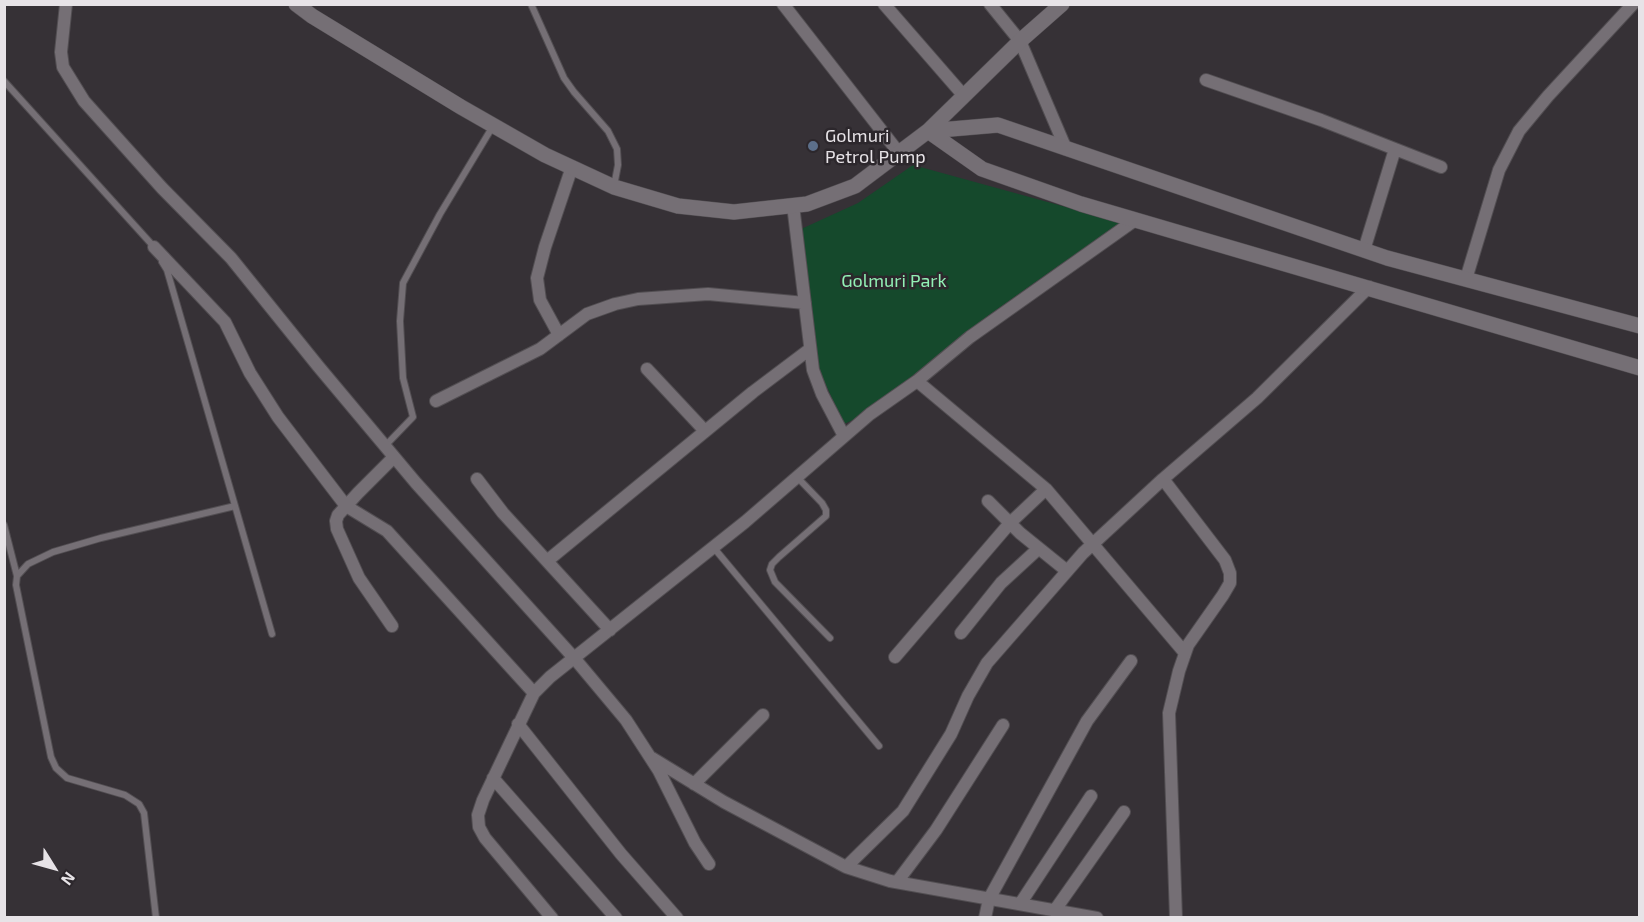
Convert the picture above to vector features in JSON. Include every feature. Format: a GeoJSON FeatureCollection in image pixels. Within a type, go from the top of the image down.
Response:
{"type":"FeatureCollection","features":[{"type":"Feature","properties":{"kind":"street"},"geometry":{"type":"LineString","coordinates":[[66,4],[61,52],[63,67],[84,101],[162,188],[231,258],[394,457],[575,659],[626,720],[650,757],[696,843],[710,864]]}},
{"type":"Feature","properties":{"kind":"street"},"geometry":{"type":"LineString","coordinates":[[296,4],[493,126],[614,187],[678,206],[734,212],[807,204],[855,186],[928,131],[1020,41],[1062,4]]}},
{"type":"Feature","properties":{"kind":"street"},"geometry":{"type":"LineString","coordinates":[[783,4],[899,153]]}},
{"type":"Feature","properties":{"kind":"street"},"geometry":{"type":"LineString","coordinates":[[884,4],[964,96]]}},
{"type":"Feature","properties":{"kind":"street"},"geometry":{"type":"LineString","coordinates":[[990,4],[1020,41],[1066,149]]}},
{"type":"Feature","properties":{"kind":"street"},"geometry":{"type":"LineString","coordinates":[[1466,279],[1499,170],[1519,131],[1633,4]]}},
{"type":"Feature","properties":{"kind":"street"},"geometry":{"type":"LineString","coordinates":[[1206,80],[1321,120],[1441,167]]}},
{"type":"Feature","properties":{"kind":"street"},"geometry":{"type":"LineString","coordinates":[[928,131],[998,124],[1364,250],[1640,326]]}},
{"type":"Feature","properties":{"kind":"street"},"geometry":{"type":"LineString","coordinates":[[928,131],[982,169],[1081,204],[1640,368]]}},
{"type":"Feature","properties":{"kind":"street"},"geometry":{"type":"LineString","coordinates":[[1364,250],[1395,149]]}},
{"type":"Feature","properties":{"kind":"street"},"geometry":{"type":"LineString","coordinates":[[559,335],[540,300],[537,278],[572,167]]}},
{"type":"Feature","properties":{"kind":"street"},"geometry":{"type":"LineString","coordinates":[[793,205],[813,370],[822,394],[844,436]]}},
{"type":"Feature","properties":{"kind":"street"},"geometry":{"type":"LineString","coordinates":[[552,918],[485,838],[479,827],[478,815],[493,778],[534,693],[550,677],[714,548],[870,414],[917,381],[970,337],[1135,220]]}},
{"type":"Feature","properties":{"kind":"street"},"geometry":{"type":"LineString","coordinates":[[154,247],[225,322],[250,373],[278,417],[346,506],[387,531],[534,693]]}},
{"type":"Feature","properties":{"kind":"street"},"geometry":{"type":"LineString","coordinates":[[846,867],[903,811],[951,734],[968,696],[987,663],[1092,543],[1257,398],[1370,287]]}},
{"type":"Feature","properties":{"kind":"street"},"geometry":{"type":"LineString","coordinates":[[436,401],[530,355],[587,314],[599,309],[638,299],[708,294],[805,303]]}},
{"type":"Feature","properties":{"kind":"street"},"geometry":{"type":"LineString","coordinates":[[547,561],[753,392],[810,349]]}},
{"type":"Feature","properties":{"kind":"street"},"geometry":{"type":"LineString","coordinates":[[647,369],[705,431]]}},
{"type":"Feature","properties":{"kind":"street"},"geometry":{"type":"LineString","coordinates":[[917,381],[1046,489],[1185,653]]}},
{"type":"Feature","properties":{"kind":"street"},"geometry":{"type":"LineString","coordinates":[[392,626],[359,578],[337,529],[336,521],[346,506],[394,457]]}},
{"type":"Feature","properties":{"kind":"street"},"geometry":{"type":"LineString","coordinates":[[477,479],[503,513],[610,630]]}},
{"type":"Feature","properties":{"kind":"street"},"geometry":{"type":"LineString","coordinates":[[1163,479],[1225,560],[1230,573],[1230,583],[1188,645],[1169,713],[1176,918]]}},
{"type":"Feature","properties":{"kind":"street"},"geometry":{"type":"LineString","coordinates":[[895,657],[1010,523],[1046,489]]}},
{"type":"Feature","properties":{"kind":"street"},"geometry":{"type":"LineString","coordinates":[[988,501],[1038,549],[1067,571]]}},
{"type":"Feature","properties":{"kind":"street"},"geometry":{"type":"LineString","coordinates":[[961,633],[1001,583],[1038,549]]}},
{"type":"Feature","properties":{"kind":"street"},"geometry":{"type":"LineString","coordinates":[[985,918],[989,899],[1087,721],[1131,661]]}},
{"type":"Feature","properties":{"kind":"street"},"geometry":{"type":"LineString","coordinates":[[694,783],[763,715]]}},
{"type":"Feature","properties":{"kind":"street"},"geometry":{"type":"LineString","coordinates":[[518,724],[621,854],[677,918]]}},
{"type":"Feature","properties":{"kind":"street"},"geometry":{"type":"LineString","coordinates":[[897,882],[936,830],[1003,725]]}},
{"type":"Feature","properties":{"kind":"street"},"geometry":{"type":"LineString","coordinates":[[650,757],[733,807],[846,867],[897,882],[1097,918]]}},
{"type":"Feature","properties":{"kind":"street"},"geometry":{"type":"LineString","coordinates":[[493,778],[616,918]]}},
{"type":"Feature","properties":{"kind":"street"},"geometry":{"type":"LineString","coordinates":[[1020,904],[1091,796]]}},
{"type":"Feature","properties":{"kind":"street"},"geometry":{"type":"LineString","coordinates":[[1055,910],[1124,812]]}},
{"type":"Feature","properties":{"kind":"lane"},"geometry":{"type":"LineString","coordinates":[[531,4],[564,78],[608,131],[617,149],[618,165],[614,187]]}},
{"type":"Feature","properties":{"kind":"lane"},"geometry":{"type":"LineString","coordinates":[[4,81],[154,247],[167,270],[272,634]]}},
{"type":"Feature","properties":{"kind":"lane"},"geometry":{"type":"LineString","coordinates":[[385,446],[413,417],[403,378],[400,321],[403,283],[440,214],[493,126]]}},
{"type":"Feature","properties":{"kind":"lane"},"geometry":{"type":"LineString","coordinates":[[797,477],[822,503],[826,516],[772,564],[771,576],[830,638]]}},
{"type":"Feature","properties":{"kind":"lane"},"geometry":{"type":"LineString","coordinates":[[17,576],[28,564],[53,552],[101,538],[235,506]]}},
{"type":"Feature","properties":{"kind":"lane"},"geometry":{"type":"LineString","coordinates":[[4,525],[17,576],[16,585],[51,758],[56,768],[67,778],[125,795],[139,804],[144,813],[156,918]]}},
{"type":"Feature","properties":{"kind":"lane"},"geometry":{"type":"LineString","coordinates":[[714,548],[879,746]]}},
{"type":"Feature","properties":{"kind":"green space","name":"Golmuri Park"},"geometry":{"type":"Polygon","coordinates":[[[913,165],[1124,223],[989,315],[862,416],[844,424],[818,368],[799,230],[858,203],[913,165]]]}},
{"type":"Feature","properties":{"kind":"place","name":"Golmuri Petrol Pump"},"geometry":{"type":"Point","coordinates":[813,146]}}]}
